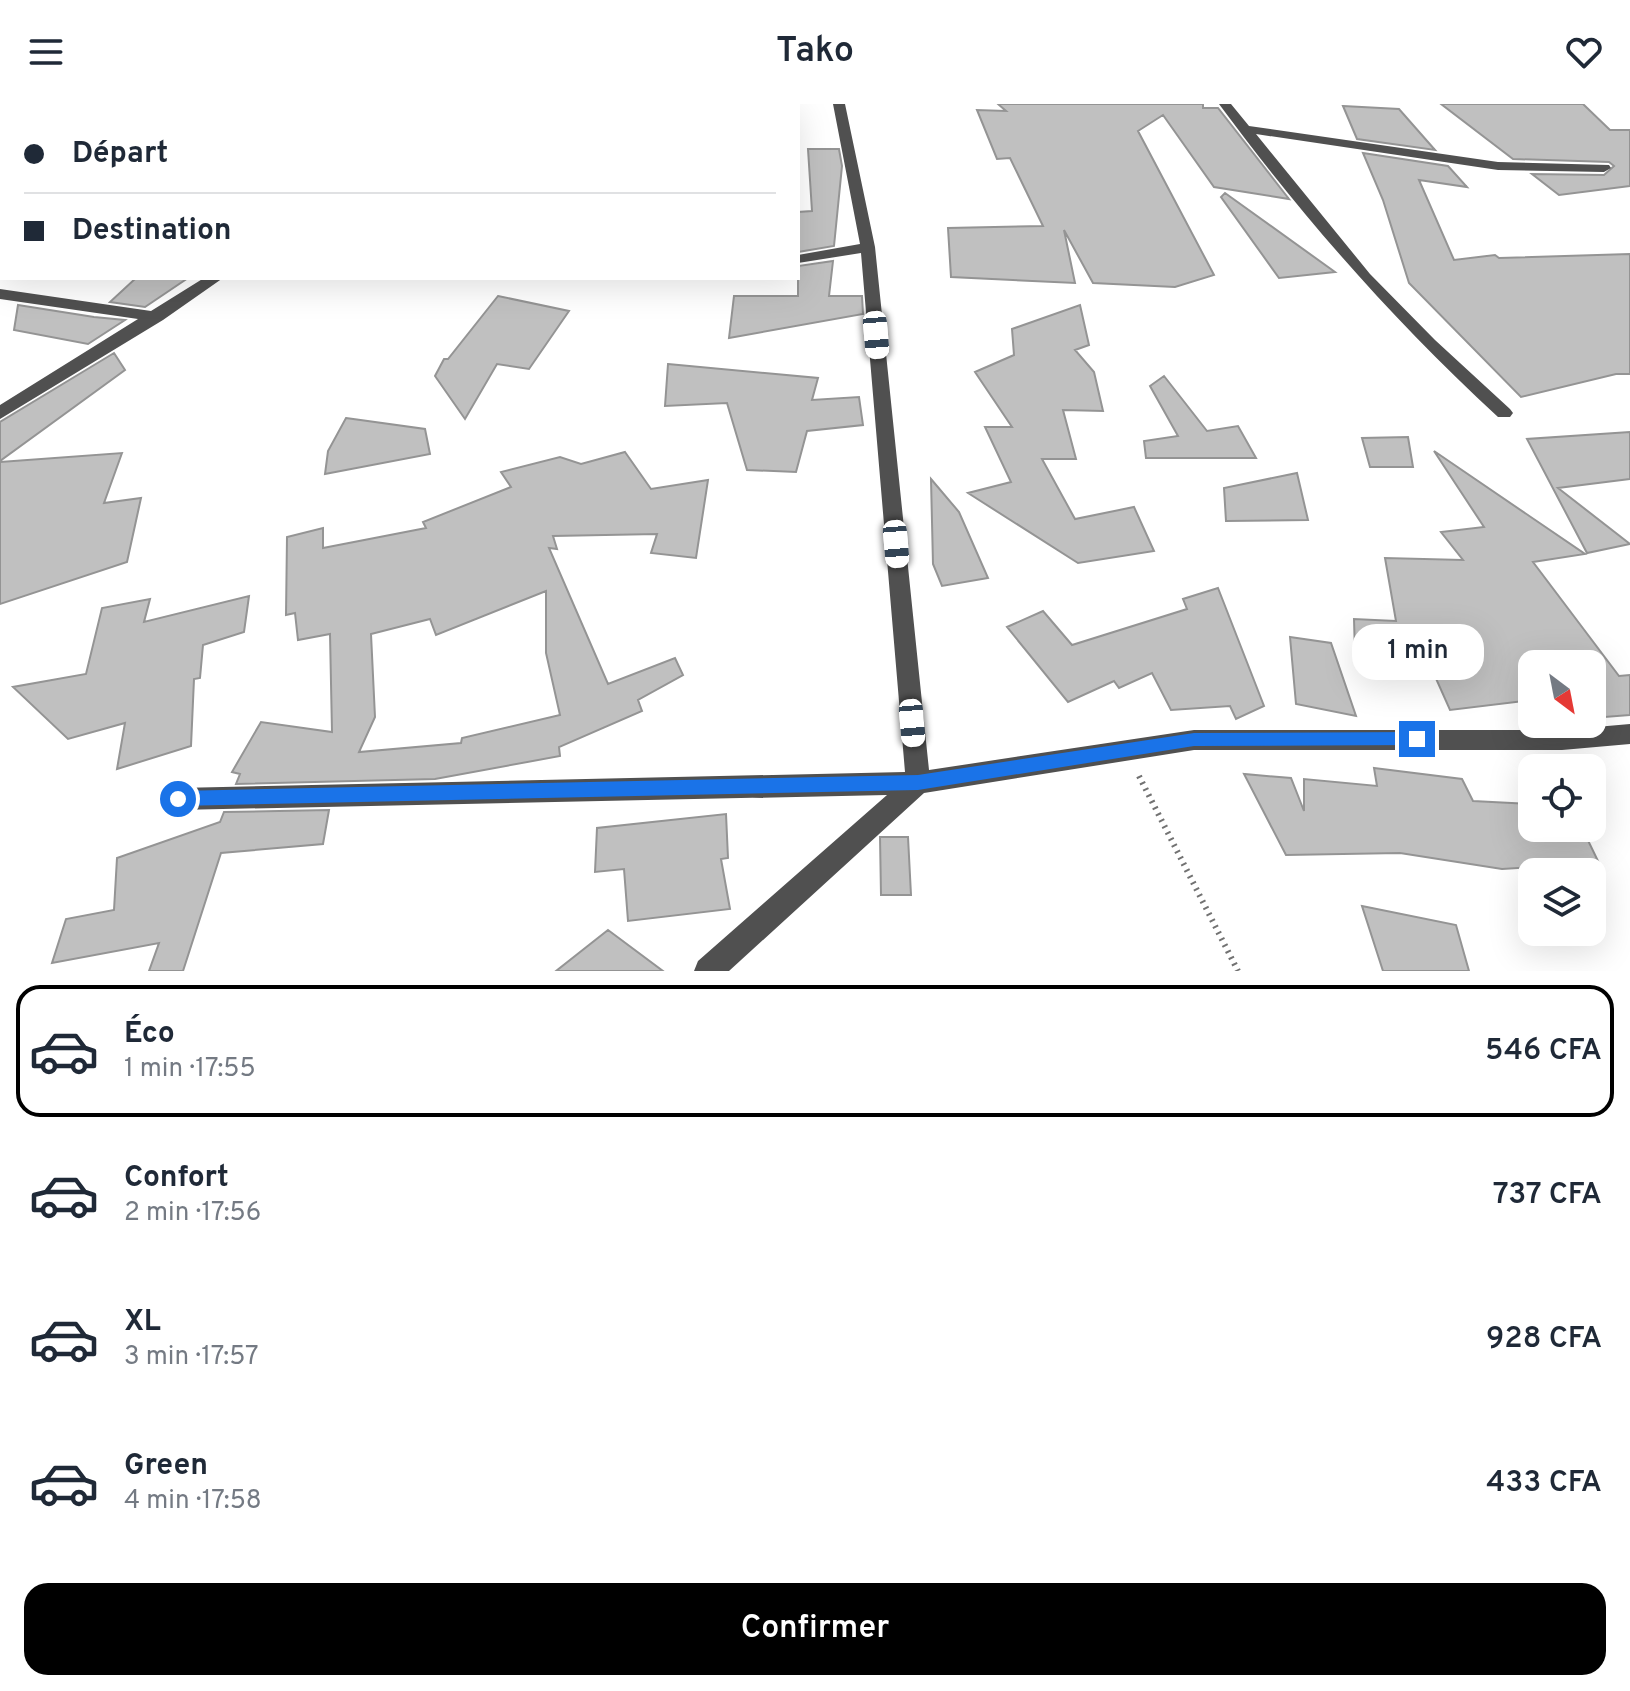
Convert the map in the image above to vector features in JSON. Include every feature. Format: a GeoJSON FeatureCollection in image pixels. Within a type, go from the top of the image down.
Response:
{"type":"FeatureCollection","features":[{"type":"Feature","properties":{"kind":"street"},"geometry":{"type":"LineString","coordinates":[[839,104],[868,247],[918,783]]}},
{"type":"Feature","properties":{"kind":"street"},"geometry":{"type":"LineString","coordinates":[[1225,104],[1365,277],[1429,344],[1504,413]]}},
{"type":"Feature","properties":{"kind":"street"},"geometry":{"type":"LineString","coordinates":[[1247,129],[1498,166],[1604,168]]}},
{"type":"Feature","properties":{"kind":"street"},"geometry":{"type":"LineString","coordinates":[[800,259],[868,247]]}},
{"type":"Feature","properties":{"kind":"street"},"geometry":{"type":"LineString","coordinates":[[0,413],[212,280]]}},
{"type":"Feature","properties":{"kind":"street"},"geometry":{"type":"LineString","coordinates":[[0,294],[157,317]]}},
{"type":"Feature","properties":{"kind":"street"},"geometry":{"type":"LineString","coordinates":[[178,799],[918,783],[1194,740],[1562,740],[1630,734]]}},
{"type":"Feature","properties":{"kind":"street"},"geometry":{"type":"LineString","coordinates":[[708,971],[918,783]]}},
{"type":"Feature","properties":{"kind":"path"},"geometry":{"type":"LineString","coordinates":[[1125,750],[1238,971]]}},
{"type":"Feature","properties":{"kind":"building"},"geometry":{"type":"Polygon","coordinates":[[[998,104],[1203,104],[1203,108],[1218,108],[1289,199],[1214,187],[1163,115],[1138,131],[1214,275],[1175,287],[1093,283],[1064,230],[1075,283],[951,277],[948,228],[1043,226],[1010,158],[997,159],[977,110],[1006,111],[998,104]]]}},
{"type":"Feature","properties":{"kind":"building"},"geometry":{"type":"Polygon","coordinates":[[[1441,104],[1583,104],[1610,130],[1630,130],[1630,186],[1559,195],[1532,174],[1604,175],[1614,166],[1609,162],[1513,159],[1441,104]]]}},
{"type":"Feature","properties":{"kind":"building"},"geometry":{"type":"Polygon","coordinates":[[[1343,106],[1399,109],[1435,150],[1357,139],[1343,106]]]}},
{"type":"Feature","properties":{"kind":"building"},"geometry":{"type":"Polygon","coordinates":[[[808,149],[839,149],[842,166],[834,246],[800,252],[800,212],[812,211],[808,149]]]}},
{"type":"Feature","properties":{"kind":"building"},"geometry":{"type":"Polygon","coordinates":[[[1363,153],[1448,166],[1467,187],[1419,180],[1454,260],[1495,255],[1499,258],[1630,254],[1630,374],[1616,374],[1521,397],[1409,283],[1383,200],[1363,153]]]}},
{"type":"Feature","properties":{"kind":"building"},"geometry":{"type":"Polygon","coordinates":[[[1225,193],[1335,272],[1279,278],[1221,197],[1225,193]]]}},
{"type":"Feature","properties":{"kind":"building"},"geometry":{"type":"Polygon","coordinates":[[[833,261],[829,296],[862,296],[863,314],[729,338],[734,296],[798,296],[800,266],[833,261]]]}},
{"type":"Feature","properties":{"kind":"building"},"geometry":{"type":"Polygon","coordinates":[[[134,280],[185,280],[145,307],[110,302],[134,280]]]}},
{"type":"Feature","properties":{"kind":"building"},"geometry":{"type":"Polygon","coordinates":[[[498,296],[569,311],[529,369],[497,364],[465,419],[435,376],[444,359],[448,359],[498,296]]]}},
{"type":"Feature","properties":{"kind":"building"},"geometry":{"type":"Polygon","coordinates":[[[18,305],[125,320],[88,344],[14,330],[18,305]]]}},
{"type":"Feature","properties":{"kind":"building"},"geometry":{"type":"Polygon","coordinates":[[[1080,305],[1089,345],[1075,350],[1094,372],[1103,411],[1063,410],[1076,459],[1042,459],[1075,519],[1134,507],[1154,551],[1078,563],[968,493],[1011,482],[985,427],[1012,427],[975,372],[1014,355],[1012,329],[1080,305]]]}},
{"type":"Feature","properties":{"kind":"building"},"geometry":{"type":"Polygon","coordinates":[[[114,353],[125,370],[0,461],[0,422],[114,353]]]}},
{"type":"Feature","properties":{"kind":"building"},"geometry":{"type":"Polygon","coordinates":[[[668,364],[818,378],[812,400],[859,397],[863,425],[807,431],[796,472],[747,470],[727,403],[665,406],[668,364]]]}},
{"type":"Feature","properties":{"kind":"building"},"geometry":{"type":"Polygon","coordinates":[[[1164,376],[1207,431],[1238,426],[1256,458],[1146,458],[1144,441],[1178,436],[1150,386],[1164,376]]]}},
{"type":"Feature","properties":{"kind":"building"},"geometry":{"type":"Polygon","coordinates":[[[346,418],[425,429],[430,454],[325,474],[328,451],[346,418]]]}},
{"type":"Feature","properties":{"kind":"building"},"geometry":{"type":"Polygon","coordinates":[[[1630,432],[1630,479],[1558,488],[1630,544],[1587,553],[1527,439],[1630,432]]]}},
{"type":"Feature","properties":{"kind":"building"},"geometry":{"type":"Polygon","coordinates":[[[1408,437],[1413,467],[1370,467],[1362,438],[1408,437]]]}},
{"type":"Feature","properties":{"kind":"building"},"geometry":{"type":"Polygon","coordinates":[[[1434,451],[1585,554],[1533,562],[1599,650],[1518,650],[1518,702],[1450,710],[1426,656],[1355,654],[1354,619],[1396,621],[1385,558],[1463,560],[1441,532],[1484,527],[1434,451]]]}},
{"type":"Feature","properties":{"kind":"building"},"geometry":{"type":"Polygon","coordinates":[[[625,452],[651,489],[708,480],[696,558],[651,553],[657,534],[553,536],[557,549],[549,548],[608,684],[675,658],[683,675],[638,700],[642,711],[559,747],[560,756],[435,779],[236,784],[240,774],[232,772],[261,722],[332,732],[330,634],[298,640],[295,613],[286,615],[287,537],[323,528],[323,548],[426,528],[423,522],[511,487],[501,472],[560,457],[581,464],[625,452]],[[546,591],[436,635],[430,619],[371,634],[375,717],[359,752],[461,743],[462,738],[560,715],[546,653],[546,591]]]}},
{"type":"Feature","properties":{"kind":"building"},"geometry":{"type":"Polygon","coordinates":[[[122,453],[104,503],[141,498],[127,562],[0,604],[0,462],[122,453]]]}},
{"type":"Feature","properties":{"kind":"building"},"geometry":{"type":"Polygon","coordinates":[[[1297,473],[1308,520],[1226,521],[1224,488],[1297,473]]]}},
{"type":"Feature","properties":{"kind":"building"},"geometry":{"type":"Polygon","coordinates":[[[931,479],[959,512],[988,578],[942,586],[933,564],[931,479]]]}},
{"type":"Feature","properties":{"kind":"building"},"geometry":{"type":"Polygon","coordinates":[[[1218,588],[1264,706],[1236,719],[1230,706],[1171,710],[1152,673],[1119,688],[1114,681],[1068,702],[1007,627],[1043,611],[1072,645],[1187,609],[1183,599],[1218,588]]]}},
{"type":"Feature","properties":{"kind":"building"},"geometry":{"type":"Polygon","coordinates":[[[249,596],[244,632],[203,645],[200,678],[194,679],[191,746],[117,769],[125,723],[68,739],[13,687],[86,674],[102,608],[150,599],[144,622],[249,596]]]}},
{"type":"Feature","properties":{"kind":"building"},"geometry":{"type":"Polygon","coordinates":[[[1290,637],[1331,643],[1356,716],[1296,704],[1290,637]]]}},
{"type":"Feature","properties":{"kind":"building"},"geometry":{"type":"Polygon","coordinates":[[[1606,659],[1619,676],[1630,675],[1630,715],[1606,717],[1606,659]]]}},
{"type":"Feature","properties":{"kind":"building"},"geometry":{"type":"Polygon","coordinates":[[[1374,768],[1462,779],[1473,801],[1518,803],[1518,842],[1589,842],[1597,858],[1518,858],[1518,868],[1502,869],[1400,853],[1286,855],[1244,774],[1291,778],[1304,811],[1304,779],[1377,786],[1374,768]]]}},
{"type":"Feature","properties":{"kind":"building"},"geometry":{"type":"Polygon","coordinates":[[[329,810],[323,844],[221,853],[183,971],[149,971],[159,943],[52,963],[66,919],[114,910],[117,858],[220,822],[224,812],[329,810]]]}},
{"type":"Feature","properties":{"kind":"building"},"geometry":{"type":"Polygon","coordinates":[[[726,814],[728,858],[721,859],[730,909],[628,921],[624,869],[595,872],[597,828],[726,814]]]}},
{"type":"Feature","properties":{"kind":"building"},"geometry":{"type":"Polygon","coordinates":[[[880,837],[908,837],[911,895],[881,895],[880,837]]]}},
{"type":"Feature","properties":{"kind":"building"},"geometry":{"type":"Polygon","coordinates":[[[1362,906],[1456,925],[1469,971],[1383,971],[1362,906]]]}},
{"type":"Feature","properties":{"kind":"building"},"geometry":{"type":"Polygon","coordinates":[[[608,930],[663,971],[556,971],[608,930]]]}},
{"type":"Feature","properties":{"kind":"route"},"geometry":{"type":"LineString","coordinates":[[178,799],[918,783],[1194,740],[1417,739]]}}]}
